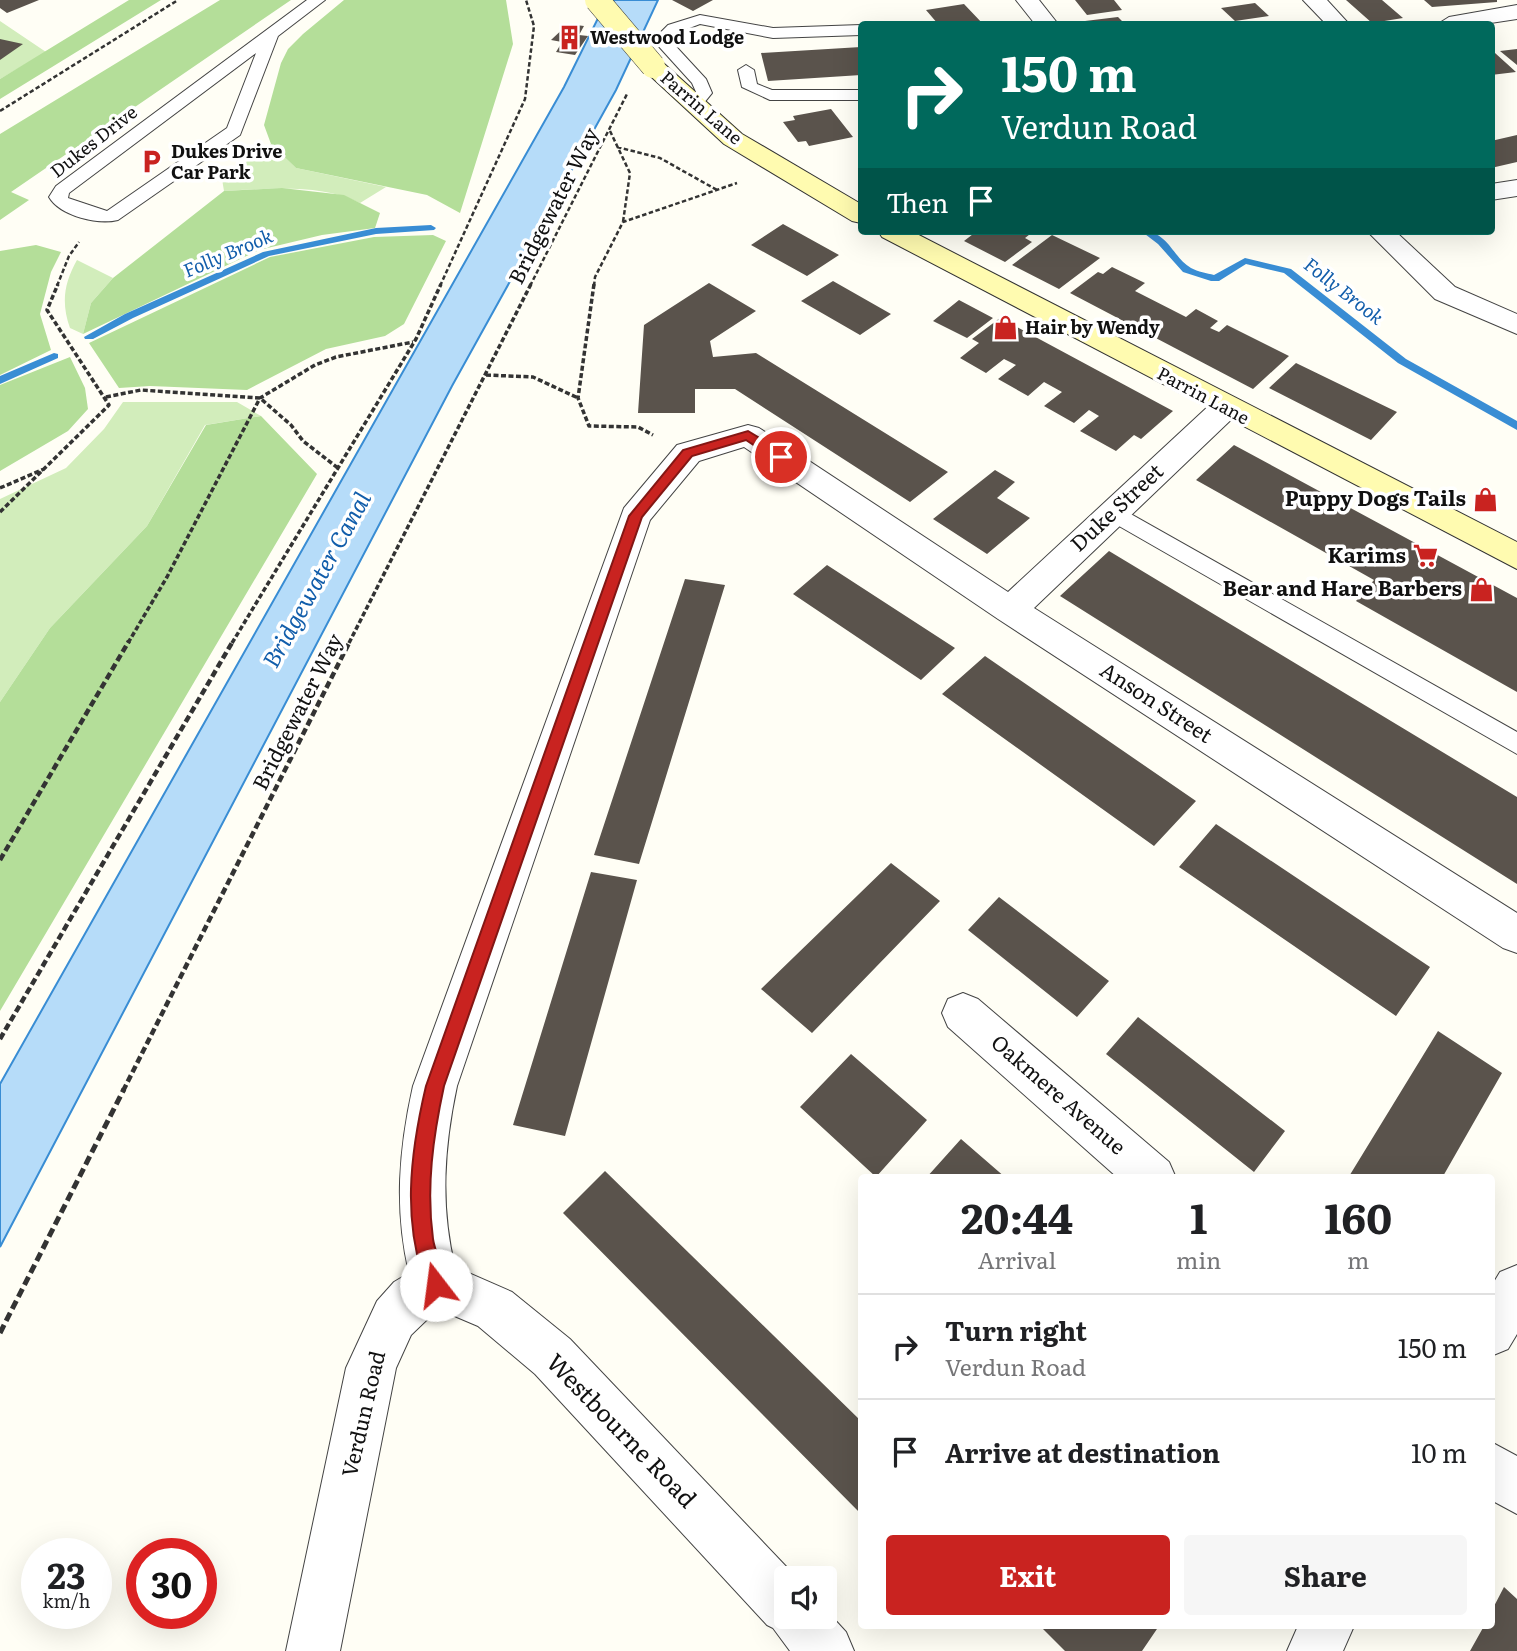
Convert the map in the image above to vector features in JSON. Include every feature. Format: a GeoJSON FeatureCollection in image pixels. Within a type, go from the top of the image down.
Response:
{"type":"FeatureCollection","features":[{"type":"Feature","properties":{"kind":"main road","name":"Parrin Lane"},"geometry":{"type":"LineString","coordinates":[[597,0],[653,66],[733,139],[854,207]]}},
{"type":"Feature","properties":{"kind":"main road","name":"Parrin Lane"},"geometry":{"type":"LineString","coordinates":[[899,235],[1224,408],[1517,557]]}},
{"type":"Feature","properties":{"kind":"street"},"geometry":{"type":"LineString","coordinates":[[1027,0],[1044,21]]}},
{"type":"Feature","properties":{"kind":"street"},"geometry":{"type":"LineString","coordinates":[[1314,0],[1335,21]]}},
{"type":"Feature","properties":{"kind":"street"},"geometry":{"type":"LineString","coordinates":[[1466,21],[1517,12]]}},
{"type":"Feature","properties":{"kind":"street"},"geometry":{"type":"LineString","coordinates":[[1495,191],[1517,188]]}},
{"type":"Feature","properties":{"kind":"street"},"geometry":{"type":"LineString","coordinates":[[1384,235],[1445,293],[1517,325]]}},
{"type":"Feature","properties":{"kind":"street","name":"Duke Street"},"geometry":{"type":"LineString","coordinates":[[1010,610],[1224,408]]}},
{"type":"Feature","properties":{"kind":"street","name":"Anson Street"},"geometry":{"type":"LineString","coordinates":[[436,1285],[424,1241],[419,1192],[425,1133],[435,1086],[635,516],[688,453],[700,449],[748,435],[1010,610],[1517,935]]}},
{"type":"Feature","properties":{"kind":"street","name":"Oakmere Avenue"},"geometry":{"type":"LineString","coordinates":[[963,1013],[1148,1174]]}},
{"type":"Feature","properties":{"kind":"street","name":"Westbourne Road"},"geometry":{"type":"LineString","coordinates":[[436,1285],[464,1292],[488,1304],[522,1329],[569,1375],[774,1593]]}},
{"type":"Feature","properties":{"kind":"street","name":"Verdun Road"},"geometry":{"type":"LineString","coordinates":[[313,1651],[371,1368],[383,1332],[410,1298],[436,1285]]}},
{"type":"Feature","properties":{"kind":"street"},"geometry":{"type":"LineString","coordinates":[[1495,1325],[1517,1289]]}},
{"type":"Feature","properties":{"kind":"street"},"geometry":{"type":"LineString","coordinates":[[1495,1471],[1517,1489]]}},
{"type":"Feature","properties":{"kind":"street"},"geometry":{"type":"LineString","coordinates":[[807,1629],[827,1651]]}},
{"type":"Feature","properties":{"kind":"street"},"geometry":{"type":"LineString","coordinates":[[1314,1651],[1325,1629]]}},
{"type":"Feature","properties":{"kind":"lane","name":"Dukes Drive"},"geometry":{"type":"LineString","coordinates":[[99,217],[61,202],[58,197],[62,190],[317,0]]}},
{"type":"Feature","properties":{"kind":"lane"},"geometry":{"type":"LineString","coordinates":[[693,105],[704,93],[700,82],[661,40],[669,30],[690,20],[707,17],[774,33],[858,30]]}},
{"type":"Feature","properties":{"kind":"lane"},"geometry":{"type":"LineString","coordinates":[[99,217],[111,216],[124,210],[234,131],[271,35]]}},
{"type":"Feature","properties":{"kind":"lane"},"geometry":{"type":"LineString","coordinates":[[746,70],[750,87],[770,95],[858,95]]}},
{"type":"Feature","properties":{"kind":"lane"},"geometry":{"type":"LineString","coordinates":[[1113,512],[1517,744]]}},
{"type":"Feature","properties":{"kind":"path"},"geometry":{"type":"LineString","coordinates":[[0,111],[178,0]]}},
{"type":"Feature","properties":{"kind":"path"},"geometry":{"type":"LineString","coordinates":[[0,1039],[414,342],[525,99],[534,26],[526,0]]}},
{"type":"Feature","properties":{"kind":"path","name":"Bridgewater Way"},"geometry":{"type":"LineString","coordinates":[[0,1333],[623,105]]}},
{"type":"Feature","properties":{"kind":"path"},"geometry":{"type":"LineString","coordinates":[[610,131],[630,173],[623,222],[595,277],[579,397],[589,426],[638,427]]}},
{"type":"Feature","properties":{"kind":"path"},"geometry":{"type":"LineString","coordinates":[[617,147],[660,158],[718,190]]}},
{"type":"Feature","properties":{"kind":"path"},"geometry":{"type":"LineString","coordinates":[[623,222],[748,179]]}},
{"type":"Feature","properties":{"kind":"path"},"geometry":{"type":"LineString","coordinates":[[0,512],[109,405],[47,310],[69,256],[99,217]]}},
{"type":"Feature","properties":{"kind":"path"},"geometry":{"type":"LineString","coordinates":[[0,860],[167,577],[260,398],[315,365],[336,357],[396,343],[414,342]]}},
{"type":"Feature","properties":{"kind":"path"},"geometry":{"type":"LineString","coordinates":[[486,375],[533,377],[579,397]]}},
{"type":"Feature","properties":{"kind":"path"},"geometry":{"type":"LineString","coordinates":[[106,397],[141,390],[260,398],[291,425],[303,441],[338,468]]}},
{"type":"Feature","properties":{"kind":"path"},"geometry":{"type":"LineString","coordinates":[[0,488],[48,467]]}},
{"type":"Feature","properties":{"kind":"green space"},"geometry":{"type":"Polygon","coordinates":[[[129,0],[161,0],[0,99],[0,79],[129,0]]]}},
{"type":"Feature","properties":{"kind":"green space"},"geometry":{"type":"Polygon","coordinates":[[[220,0],[291,0],[11,192],[29,200],[0,220],[0,134],[220,0]]]}},
{"type":"Feature","properties":{"kind":"green space"},"geometry":{"type":"Polygon","coordinates":[[[344,0],[506,0],[513,44],[460,213],[427,195],[296,168],[271,144],[264,125],[281,63],[288,49],[344,0]]]}},
{"type":"Feature","properties":{"kind":"green space"},"geometry":{"type":"Polygon","coordinates":[[[0,21],[46,52],[0,79],[0,21]]]}},
{"type":"Feature","properties":{"kind":"green space"},"geometry":{"type":"Polygon","coordinates":[[[271,144],[296,168],[386,187],[360,203],[328,192],[311,190],[224,191],[222,179],[271,144]]]}},
{"type":"Feature","properties":{"kind":"green space"},"geometry":{"type":"Polygon","coordinates":[[[282,188],[344,195],[380,213],[375,228],[322,235],[259,250],[83,334],[91,303],[113,278],[224,191],[282,188]]]}},
{"type":"Feature","properties":{"kind":"green space"},"geometry":{"type":"Polygon","coordinates":[[[433,235],[446,241],[404,324],[385,336],[326,349],[247,390],[150,386],[119,388],[89,343],[270,257],[374,237],[433,235]]]}},
{"type":"Feature","properties":{"kind":"green space"},"geometry":{"type":"Polygon","coordinates":[[[36,245],[61,252],[51,272],[40,314],[51,350],[0,375],[0,251],[36,245]]]}},
{"type":"Feature","properties":{"kind":"green space"},"geometry":{"type":"Polygon","coordinates":[[[77,260],[113,278],[91,303],[83,334],[70,328],[65,310],[67,285],[77,260]]]}},
{"type":"Feature","properties":{"kind":"green space"},"geometry":{"type":"Polygon","coordinates":[[[70,357],[85,388],[88,409],[68,431],[0,471],[0,385],[70,357]]]}},
{"type":"Feature","properties":{"kind":"green space"},"geometry":{"type":"Polygon","coordinates":[[[123,402],[237,402],[261,416],[205,425],[147,526],[50,628],[0,702],[0,499],[66,468],[104,429],[123,402]]]}},
{"type":"Feature","properties":{"kind":"green space"},"geometry":{"type":"Polygon","coordinates":[[[261,416],[317,474],[0,1011],[0,702],[50,628],[147,526],[206,425],[261,416]]]}},
{"type":"Feature","properties":{"kind":"water","name":"Bridgewater Canal"},"geometry":{"type":"Polygon","coordinates":[[[607,0],[658,0],[616,90],[452,386],[0,1247],[0,1084],[564,87],[607,0]]]}},
{"type":"Feature","properties":{"kind":"building"},"geometry":{"type":"Polygon","coordinates":[[[0,0],[39,0],[7,13],[0,8],[0,0]]]}},
{"type":"Feature","properties":{"kind":"building"},"geometry":{"type":"Polygon","coordinates":[[[672,0],[713,0],[693,11],[672,0]]]}},
{"type":"Feature","properties":{"kind":"building"},"geometry":{"type":"Polygon","coordinates":[[[1075,0],[1114,0],[1122,10],[1087,15],[1075,0]]]}},
{"type":"Feature","properties":{"kind":"building"},"geometry":{"type":"Polygon","coordinates":[[[1346,0],[1382,0],[1403,18],[1384,21],[1370,21],[1346,0]]]}},
{"type":"Feature","properties":{"kind":"building"},"geometry":{"type":"Polygon","coordinates":[[[1424,0],[1497,0],[1497,2],[1432,7],[1424,0]]]}},
{"type":"Feature","properties":{"kind":"building"},"geometry":{"type":"Polygon","coordinates":[[[1255,3],[1269,16],[1235,21],[1221,8],[1255,3]]]}},
{"type":"Feature","properties":{"kind":"building"},"geometry":{"type":"Polygon","coordinates":[[[964,4],[980,21],[935,21],[926,10],[964,4]]]}},
{"type":"Feature","properties":{"kind":"building"},"geometry":{"type":"Polygon","coordinates":[[[1118,17],[1122,21],[1085,21],[1118,17]]]}},
{"type":"Feature","properties":{"kind":"building","name":"Westwood Lodge"},"geometry":{"type":"Polygon","coordinates":[[[568,24],[584,26],[579,35],[588,36],[575,55],[556,52],[562,42],[551,40],[568,24]]]}},
{"type":"Feature","properties":{"kind":"building"},"geometry":{"type":"Polygon","coordinates":[[[0,39],[23,44],[0,60],[0,39]]]}},
{"type":"Feature","properties":{"kind":"building"},"geometry":{"type":"Polygon","coordinates":[[[858,47],[858,75],[768,81],[761,53],[858,47]]]}},
{"type":"Feature","properties":{"kind":"building"},"geometry":{"type":"Polygon","coordinates":[[[1517,49],[1517,65],[1500,51],[1517,49]]]}},
{"type":"Feature","properties":{"kind":"building"},"geometry":{"type":"Polygon","coordinates":[[[1495,53],[1516,72],[1495,75],[1495,53]]]}},
{"type":"Feature","properties":{"kind":"building"},"geometry":{"type":"Polygon","coordinates":[[[831,109],[853,137],[809,146],[806,141],[798,142],[783,122],[795,120],[793,116],[831,109]]]}},
{"type":"Feature","properties":{"kind":"building"},"geometry":{"type":"Polygon","coordinates":[[[1517,135],[1517,162],[1495,167],[1495,140],[1517,135]]]}},
{"type":"Feature","properties":{"kind":"building"},"geometry":{"type":"Polygon","coordinates":[[[783,224],[839,255],[807,276],[751,245],[783,224]]]}},
{"type":"Feature","properties":{"kind":"building"},"geometry":{"type":"Polygon","coordinates":[[[972,235],[1029,235],[1025,238],[1032,242],[1005,262],[964,241],[972,235]]]}},
{"type":"Feature","properties":{"kind":"building"},"geometry":{"type":"Polygon","coordinates":[[[1052,235],[1100,258],[1059,289],[1012,265],[1052,235]]]}},
{"type":"Feature","properties":{"kind":"building"},"geometry":{"type":"Polygon","coordinates":[[[1112,267],[1145,283],[1135,291],[1186,317],[1196,309],[1218,321],[1210,328],[1219,332],[1227,325],[1289,356],[1253,389],[1070,293],[1098,272],[1103,274],[1112,267]]]}},
{"type":"Feature","properties":{"kind":"building"},"geometry":{"type":"Polygon","coordinates":[[[833,281],[891,314],[860,335],[801,301],[833,281]]]}},
{"type":"Feature","properties":{"kind":"building"},"geometry":{"type":"Polygon","coordinates":[[[709,283],[756,311],[710,341],[713,357],[756,353],[948,472],[910,502],[735,389],[695,389],[695,413],[638,413],[644,325],[709,283]]]}},
{"type":"Feature","properties":{"kind":"building"},"geometry":{"type":"Polygon","coordinates":[[[959,300],[993,318],[967,338],[933,321],[959,300]]]}},
{"type":"Feature","properties":{"kind":"building"},"geometry":{"type":"Polygon","coordinates":[[[1000,318],[1173,411],[1141,439],[1134,435],[1116,451],[1080,431],[1099,416],[1089,410],[1074,423],[1044,406],[1062,392],[1044,382],[1028,396],[998,379],[1016,365],[1004,359],[986,373],[960,358],[979,343],[972,339],[1000,318]]]}},
{"type":"Feature","properties":{"kind":"building"},"geometry":{"type":"Polygon","coordinates":[[[1296,363],[1397,412],[1371,440],[1269,388],[1296,363]]]}},
{"type":"Feature","properties":{"kind":"building"},"geometry":{"type":"Polygon","coordinates":[[[1234,445],[1517,598],[1517,692],[1356,601],[1374,580],[1196,480],[1234,445]]]}},
{"type":"Feature","properties":{"kind":"building"},"geometry":{"type":"Polygon","coordinates":[[[995,470],[1015,482],[997,498],[1030,518],[987,554],[933,519],[995,470]]]}},
{"type":"Feature","properties":{"kind":"building"},"geometry":{"type":"Polygon","coordinates":[[[1109,551],[1517,797],[1517,884],[1060,596],[1109,551]]]}},
{"type":"Feature","properties":{"kind":"building"},"geometry":{"type":"Polygon","coordinates":[[[827,565],[955,648],[921,680],[793,594],[827,565]]]}},
{"type":"Feature","properties":{"kind":"building"},"geometry":{"type":"Polygon","coordinates":[[[685,579],[725,585],[639,864],[594,855],[685,579]]]}},
{"type":"Feature","properties":{"kind":"building"},"geometry":{"type":"Polygon","coordinates":[[[985,656],[1196,801],[1154,846],[942,694],[985,656]]]}},
{"type":"Feature","properties":{"kind":"building"},"geometry":{"type":"Polygon","coordinates":[[[1216,824],[1430,967],[1396,1016],[1179,867],[1216,824]]]}},
{"type":"Feature","properties":{"kind":"building"},"geometry":{"type":"Polygon","coordinates":[[[891,863],[940,901],[812,1033],[761,989],[891,863]]]}},
{"type":"Feature","properties":{"kind":"building"},"geometry":{"type":"Polygon","coordinates":[[[591,872],[637,880],[565,1136],[513,1125],[591,872]]]}},
{"type":"Feature","properties":{"kind":"building"},"geometry":{"type":"Polygon","coordinates":[[[999,897],[1109,981],[1077,1017],[968,930],[999,897]]]}},
{"type":"Feature","properties":{"kind":"building"},"geometry":{"type":"Polygon","coordinates":[[[1138,1017],[1285,1131],[1254,1172],[1106,1054],[1138,1017]]]}},
{"type":"Feature","properties":{"kind":"building"},"geometry":{"type":"Polygon","coordinates":[[[1438,1031],[1502,1073],[1444,1174],[1350,1174],[1438,1031]]]}},
{"type":"Feature","properties":{"kind":"building"},"geometry":{"type":"Polygon","coordinates":[[[851,1054],[927,1120],[879,1174],[873,1174],[800,1107],[851,1054]]]}},
{"type":"Feature","properties":{"kind":"building"},"geometry":{"type":"Polygon","coordinates":[[[961,1139],[1001,1174],[930,1174],[961,1139]]]}},
{"type":"Feature","properties":{"kind":"building"},"geometry":{"type":"Polygon","coordinates":[[[605,1171],[858,1418],[858,1511],[563,1213],[605,1171]]]}},
{"type":"Feature","properties":{"kind":"building"},"geometry":{"type":"Polygon","coordinates":[[[1504,1587],[1517,1599],[1517,1651],[1470,1651],[1482,1629],[1495,1629],[1495,1604],[1504,1587]]]}},
{"type":"Feature","properties":{"kind":"building"},"geometry":{"type":"Polygon","coordinates":[[[1043,1629],[1157,1629],[1142,1651],[1065,1651],[1043,1629]]]}},
{"type":"Feature","properties":{"kind":"waterway","name":"Folly Brook"},"geometry":{"type":"LineString","coordinates":[[89,337],[266,254],[376,231],[431,228]]}},
{"type":"Feature","properties":{"kind":"waterway","name":"Folly Brook"},"geometry":{"type":"LineString","coordinates":[[1151,235],[1187,270],[1215,279],[1245,261],[1287,271],[1402,361],[1517,426]]}},
{"type":"Feature","properties":{"kind":"waterway","name":"Folly Brook"},"geometry":{"type":"LineString","coordinates":[[0,380],[54,356]]}},
{"type":"Feature","properties":{"kind":"place","name":"Westwood Lodge"},"geometry":{"type":"Point","coordinates":[570,38]}},
{"type":"Feature","properties":{"kind":"place","name":"Dukes Drive Car Park"},"geometry":{"type":"Point","coordinates":[151,162]}},
{"type":"Feature","properties":{"kind":"place","name":"Hair by Wendy"},"geometry":{"type":"Point","coordinates":[1005,328]}},
{"type":"Feature","properties":{"kind":"place","name":"Puppy Dogs Tails"},"geometry":{"type":"Point","coordinates":[1486,499]}},
{"type":"Feature","properties":{"kind":"place","name":"Karims"},"geometry":{"type":"Point","coordinates":[1426,556]}},
{"type":"Feature","properties":{"kind":"place","name":"Bear and Hare Barbers"},"geometry":{"type":"Point","coordinates":[1482,589]}},
{"type":"Feature","properties":{"kind":"route"},"geometry":{"type":"LineString","coordinates":[[436,1285],[424,1241],[419,1192],[425,1133],[435,1086],[635,516],[688,453],[748,435],[781,457]]}}]}
